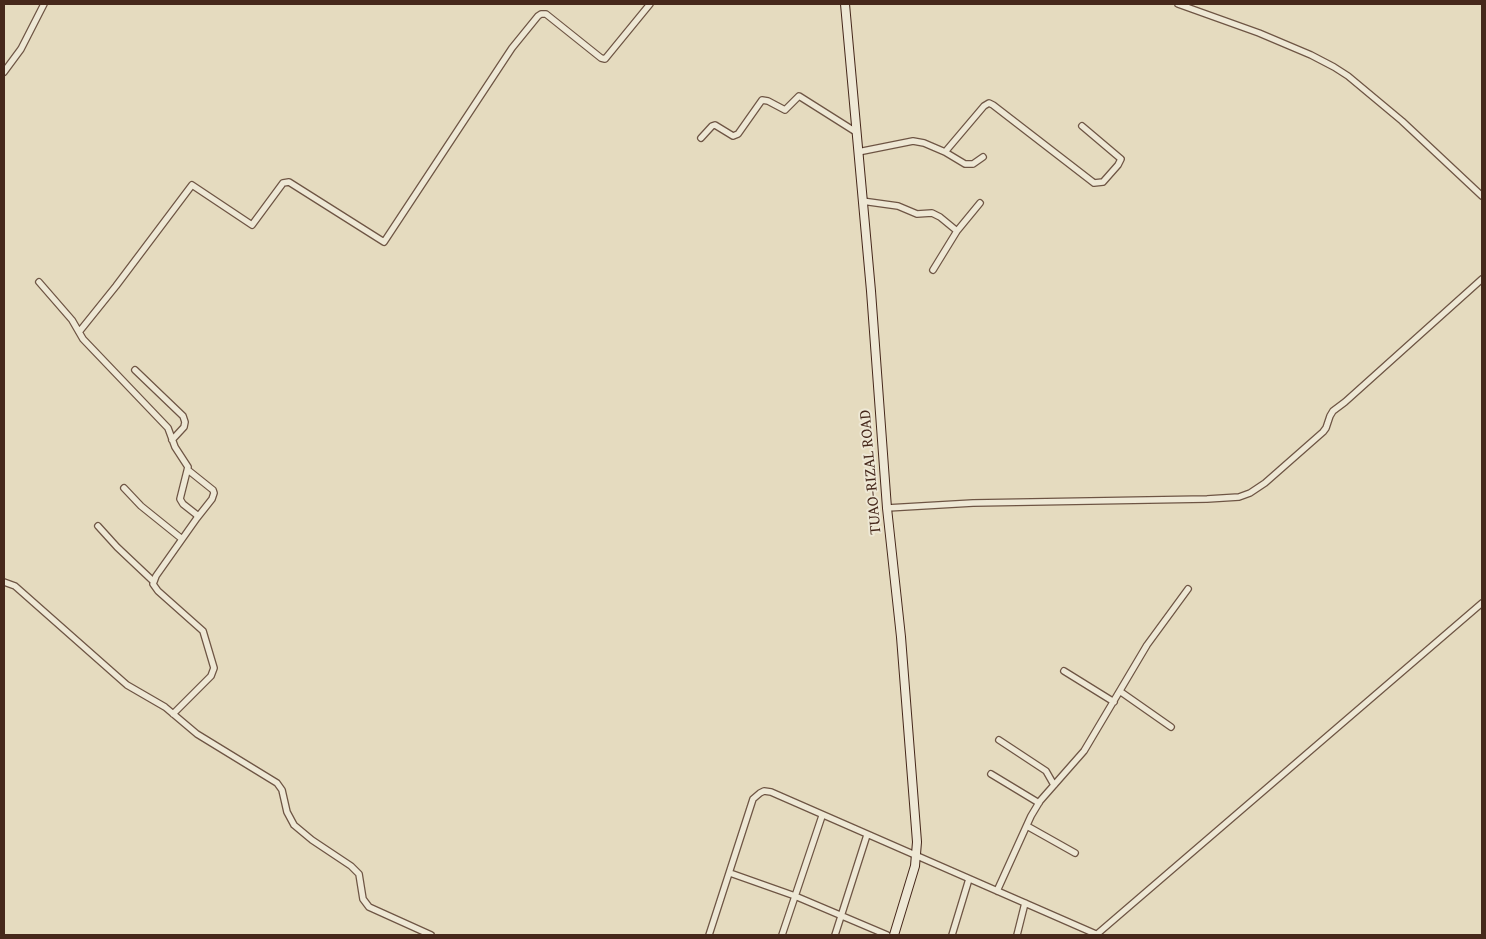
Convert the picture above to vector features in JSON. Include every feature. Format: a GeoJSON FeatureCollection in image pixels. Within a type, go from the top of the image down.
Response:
{"type":"FeatureCollection","features":[{"type":"Feature","properties":{"kind":"main road","name":"TUAO-RIZAL ROAD"},"geometry":{"type":"LineString","coordinates":[[845,4],[871,291],[887,508],[901,637],[917,842],[912,877],[894,935]]}},
{"type":"Feature","properties":{"kind":"street"},"geometry":{"type":"LineString","coordinates":[[4,72],[21,49],[44,4]]}},
{"type":"Feature","properties":{"kind":"street"},"geometry":{"type":"LineString","coordinates":[[79,332],[192,185],[252,225],[283,184],[289,182],[384,242],[512,48],[538,16],[546,14],[602,59],[605,59],[650,4]]}},
{"type":"Feature","properties":{"kind":"street"},"geometry":{"type":"LineString","coordinates":[[1178,4],[1259,33],[1334,67],[1348,76],[1402,121],[1482,196]]}},
{"type":"Feature","properties":{"kind":"street"},"geometry":{"type":"LineString","coordinates":[[701,138],[715,125],[733,136],[738,134],[762,100],[785,110],[799,96],[856,132]]}},
{"type":"Feature","properties":{"kind":"street"},"geometry":{"type":"LineString","coordinates":[[945,152],[988,103],[1094,183],[1103,182],[1120,160],[1082,126]]}},
{"type":"Feature","properties":{"kind":"street"},"geometry":{"type":"LineString","coordinates":[[858,152],[913,141],[924,143],[969,165],[977,162],[982,157]]}},
{"type":"Feature","properties":{"kind":"street"},"geometry":{"type":"LineString","coordinates":[[862,201],[898,206],[917,214],[932,213],[957,231]]}},
{"type":"Feature","properties":{"kind":"street"},"geometry":{"type":"LineString","coordinates":[[933,270],[957,231],[980,203]]}},
{"type":"Feature","properties":{"kind":"street"},"geometry":{"type":"LineString","coordinates":[[887,508],[973,502],[1207,499],[1239,497],[1250,493],[1265,483],[1323,432],[1333,411],[1482,279]]}},
{"type":"Feature","properties":{"kind":"street"},"geometry":{"type":"LineString","coordinates":[[40,282],[72,320],[83,339],[168,428],[175,447],[188,470],[213,490],[212,499],[153,582]]}},
{"type":"Feature","properties":{"kind":"street"},"geometry":{"type":"LineString","coordinates":[[135,370],[182,414],[185,425],[172,440]]}},
{"type":"Feature","properties":{"kind":"street"},"geometry":{"type":"LineString","coordinates":[[188,470],[180,499],[182,504],[197,515],[197,518]]}},
{"type":"Feature","properties":{"kind":"street"},"geometry":{"type":"LineString","coordinates":[[124,488],[142,506],[182,539]]}},
{"type":"Feature","properties":{"kind":"street"},"geometry":{"type":"LineString","coordinates":[[98,526],[116,547],[153,582],[155,588],[203,631],[214,668],[211,676],[173,714]]}},
{"type":"Feature","properties":{"kind":"street"},"geometry":{"type":"LineString","coordinates":[[4,582],[15,586],[127,685],[165,707],[197,734],[277,784],[282,790],[287,812],[294,824],[312,840],[351,866],[359,874],[363,898],[369,907],[431,935]]}},
{"type":"Feature","properties":{"kind":"street"},"geometry":{"type":"LineString","coordinates":[[997,891],[1039,803],[1084,751],[1121,692],[1147,645],[1188,589]]}},
{"type":"Feature","properties":{"kind":"street"},"geometry":{"type":"LineString","coordinates":[[709,935],[753,799],[760,793],[771,792],[1097,935],[1482,603]]}},
{"type":"Feature","properties":{"kind":"street"},"geometry":{"type":"LineString","coordinates":[[1064,671],[1114,702]]}},
{"type":"Feature","properties":{"kind":"street"},"geometry":{"type":"LineString","coordinates":[[1121,692],[1171,727]]}},
{"type":"Feature","properties":{"kind":"street"},"geometry":{"type":"LineString","coordinates":[[999,740],[1046,771],[1054,785]]}},
{"type":"Feature","properties":{"kind":"street"},"geometry":{"type":"LineString","coordinates":[[991,774],[1039,803]]}},
{"type":"Feature","properties":{"kind":"street"},"geometry":{"type":"LineString","coordinates":[[782,935],[822,816]]}},
{"type":"Feature","properties":{"kind":"street"},"geometry":{"type":"LineString","coordinates":[[1027,826],[1075,853]]}},
{"type":"Feature","properties":{"kind":"street"},"geometry":{"type":"LineString","coordinates":[[835,935],[867,835]]}},
{"type":"Feature","properties":{"kind":"street"},"geometry":{"type":"LineString","coordinates":[[730,872],[794,896],[887,935]]}},
{"type":"Feature","properties":{"kind":"street"},"geometry":{"type":"LineString","coordinates":[[952,935],[969,878]]}},
{"type":"Feature","properties":{"kind":"street"},"geometry":{"type":"LineString","coordinates":[[1017,935],[1025,902]]}}]}
